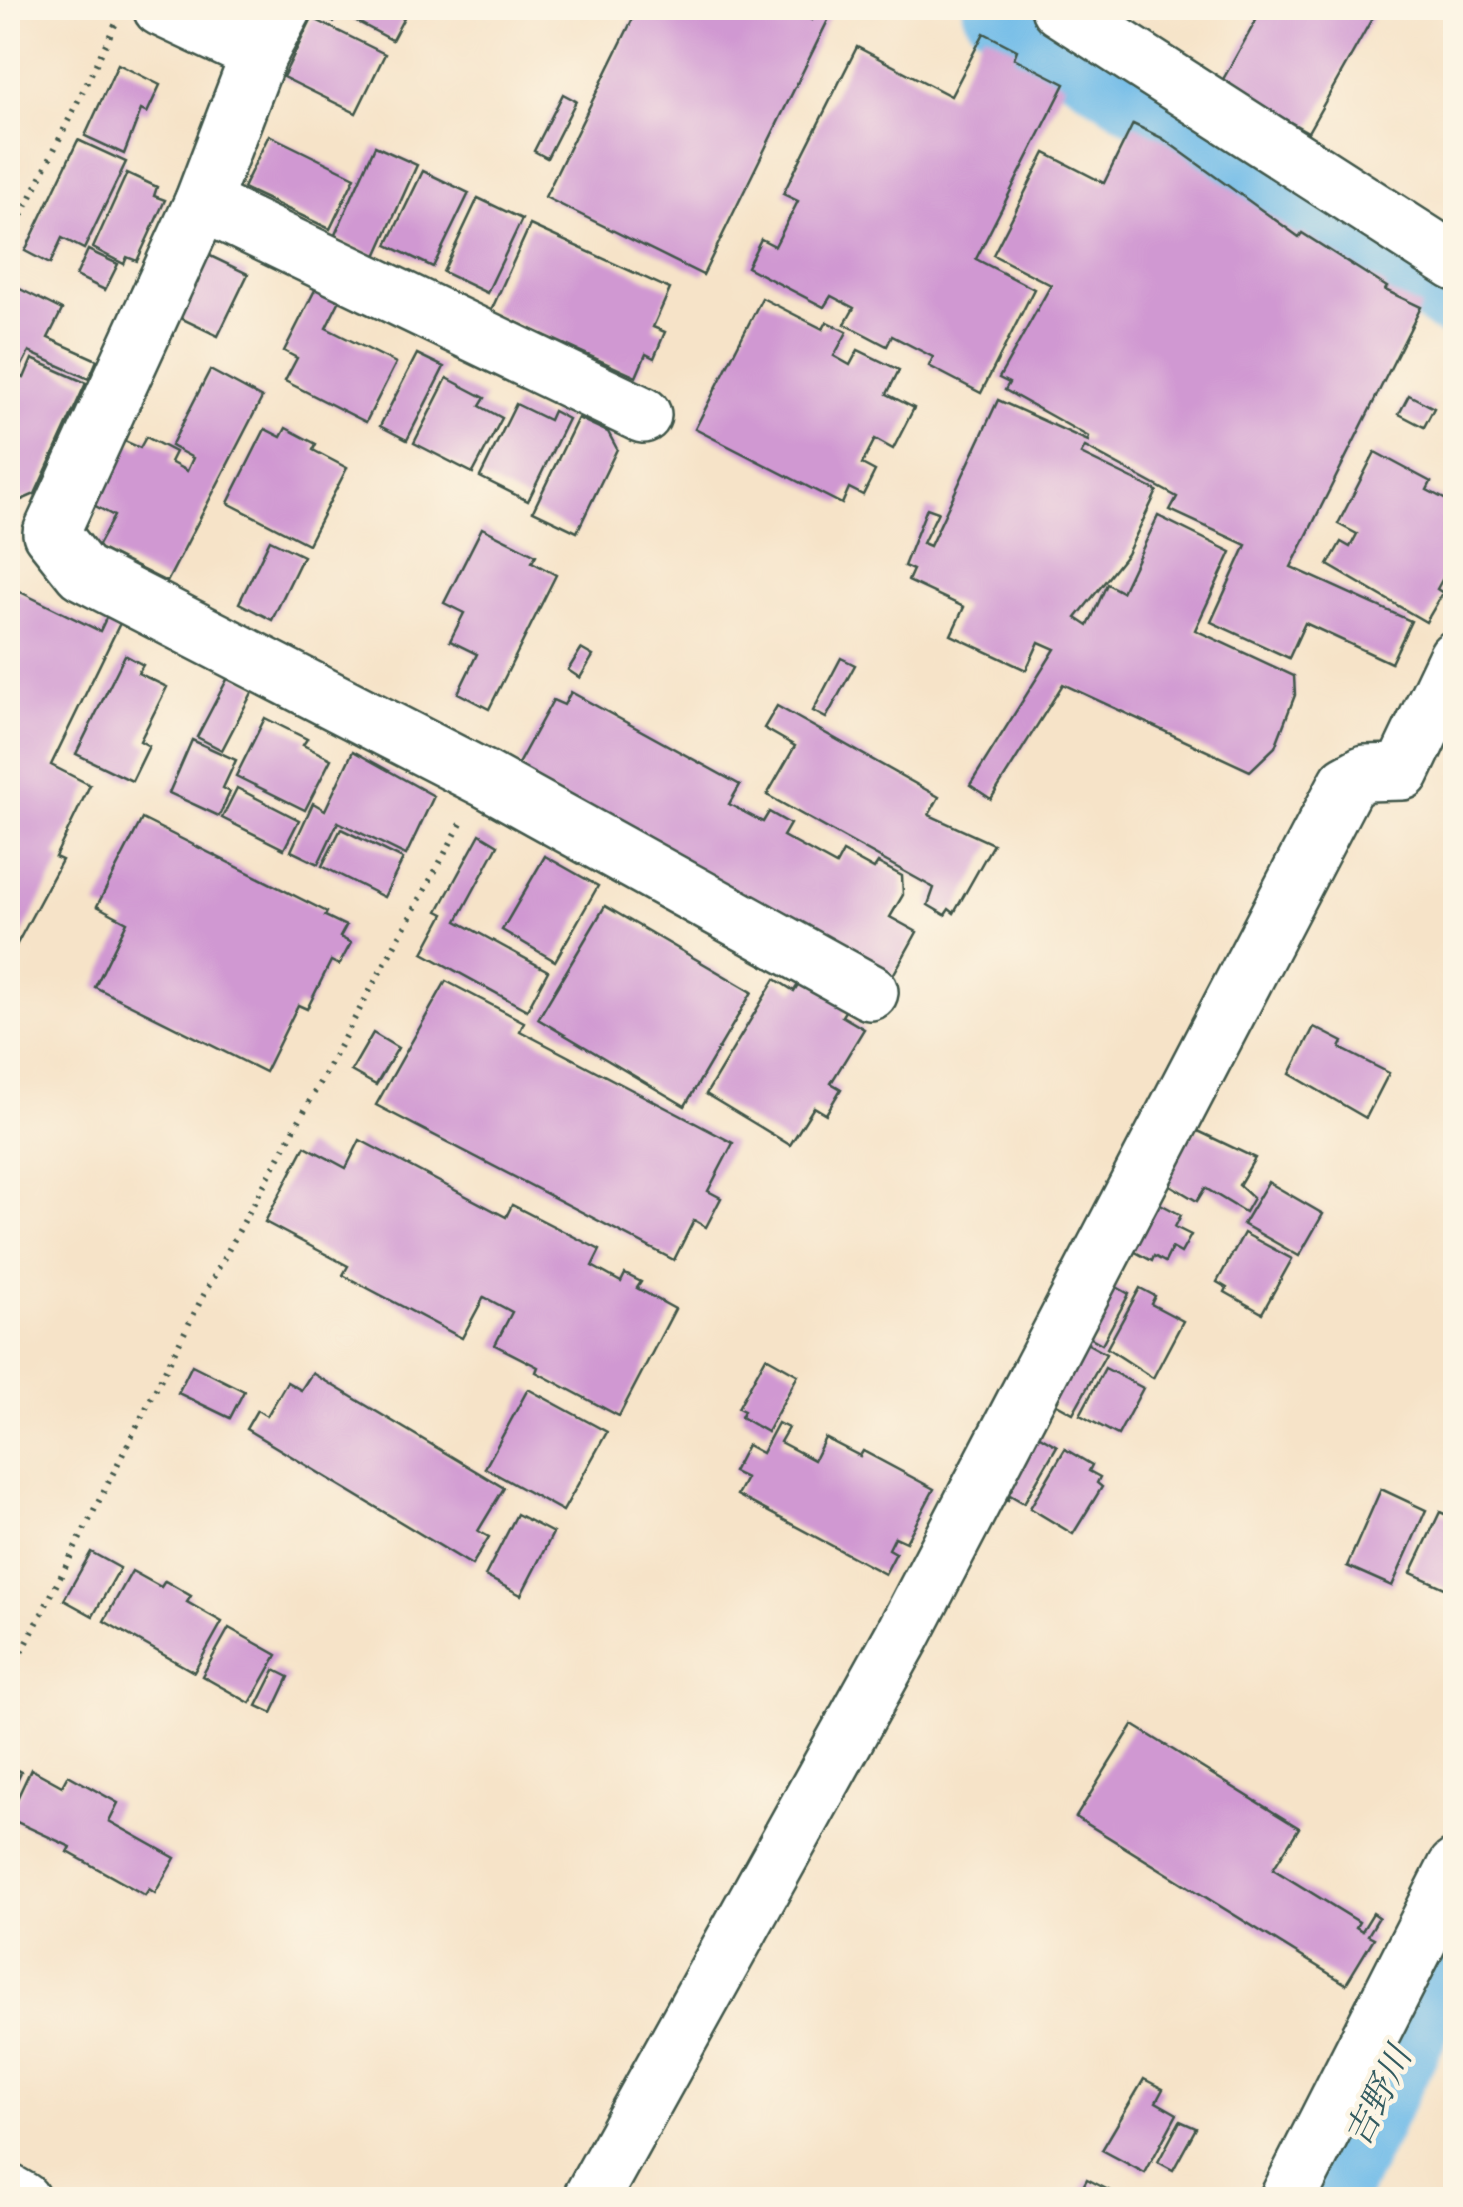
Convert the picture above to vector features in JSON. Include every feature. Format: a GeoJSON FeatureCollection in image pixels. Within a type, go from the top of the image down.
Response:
{"type":"FeatureCollection","features":[{"type":"Feature","properties":{"kind":"street"},"geometry":{"type":"LineString","coordinates":[[162,8],[271,31],[202,203],[51,533],[82,572],[485,779],[870,992]]}},
{"type":"Feature","properties":{"kind":"street"},"geometry":{"type":"LineString","coordinates":[[1060,8],[1456,263]]}},
{"type":"Feature","properties":{"kind":"street"},"geometry":{"type":"LineString","coordinates":[[202,203],[643,414]]}},
{"type":"Feature","properties":{"kind":"street"},"geometry":{"type":"LineString","coordinates":[[590,2200],[902,1637],[1347,783],[1366,773],[1402,772],[1456,658]]}},
{"type":"Feature","properties":{"kind":"street"},"geometry":{"type":"LineString","coordinates":[[1287,2200],[1456,1867]]}},
{"type":"Feature","properties":{"kind":"street"},"geometry":{"type":"LineString","coordinates":[[8,2192],[22,2200]]}},
{"type":"Feature","properties":{"kind":"path"},"geometry":{"type":"LineString","coordinates":[[8,244],[124,8]]}},
{"type":"Feature","properties":{"kind":"path"},"geometry":{"type":"LineString","coordinates":[[8,1680],[200,1302],[485,779]]}},
{"type":"Feature","properties":{"kind":"building"},"geometry":{"type":"Polygon","coordinates":[[[317,8],[409,8],[392,40],[339,12],[334,22],[314,12],[317,8]]]}},
{"type":"Feature","properties":{"kind":"building"},"geometry":{"type":"Polygon","coordinates":[[[638,8],[787,8],[812,20],[818,8],[834,8],[703,275],[545,197],[638,8]]]}},
{"type":"Feature","properties":{"kind":"building"},"geometry":{"type":"Polygon","coordinates":[[[1263,8],[1378,8],[1308,132],[1221,83],[1263,8]]]}},
{"type":"Feature","properties":{"kind":"building"},"geometry":{"type":"Polygon","coordinates":[[[312,18],[385,54],[356,113],[283,77],[312,18]]]}},
{"type":"Feature","properties":{"kind":"building"},"geometry":{"type":"Polygon","coordinates":[[[984,33],[1017,50],[1014,58],[1065,84],[976,259],[1034,289],[981,393],[929,366],[933,357],[892,336],[887,346],[845,324],[854,308],[831,296],[824,307],[747,267],[761,239],[775,246],[798,201],[783,194],[857,47],[951,96],[984,33]]]}},
{"type":"Feature","properties":{"kind":"building"},"geometry":{"type":"Polygon","coordinates":[[[118,64],[160,85],[147,113],[141,110],[124,154],[85,136],[118,64]]]}},
{"type":"Feature","properties":{"kind":"building"},"geometry":{"type":"Polygon","coordinates":[[[563,94],[576,101],[547,158],[534,151],[563,94]]]}},
{"type":"Feature","properties":{"kind":"building"},"geometry":{"type":"Polygon","coordinates":[[[1133,124],[1162,138],[1299,237],[1302,233],[1387,287],[1385,290],[1421,307],[1291,567],[1411,621],[1391,663],[1305,623],[1289,658],[1211,622],[1246,545],[1170,510],[1177,497],[1085,447],[1081,454],[1157,491],[1127,554],[1076,618],[1088,626],[1107,584],[1122,592],[1158,516],[1231,552],[1195,630],[1294,676],[1295,695],[1275,747],[1250,771],[1063,684],[991,799],[970,785],[1055,649],[1039,642],[1026,670],[951,635],[964,607],[908,581],[913,570],[904,566],[927,508],[938,512],[923,543],[930,546],[998,400],[1088,441],[1089,437],[1005,390],[1009,383],[999,378],[1051,285],[993,255],[1045,153],[1104,183],[1133,124]]]}},
{"type":"Feature","properties":{"kind":"building"},"geometry":{"type":"Polygon","coordinates":[[[269,135],[355,177],[330,229],[243,188],[269,135]]]}},
{"type":"Feature","properties":{"kind":"building"},"geometry":{"type":"Polygon","coordinates":[[[78,140],[126,162],[84,249],[62,238],[50,264],[25,251],[78,140]]]}},
{"type":"Feature","properties":{"kind":"building"},"geometry":{"type":"Polygon","coordinates":[[[375,146],[417,165],[376,256],[334,237],[375,146]]]}},
{"type":"Feature","properties":{"kind":"building"},"geometry":{"type":"Polygon","coordinates":[[[423,171],[469,193],[433,267],[387,245],[423,171]]]}},
{"type":"Feature","properties":{"kind":"building"},"geometry":{"type":"Polygon","coordinates":[[[127,173],[157,187],[154,196],[165,200],[137,261],[127,257],[124,264],[93,248],[127,173]]]}},
{"type":"Feature","properties":{"kind":"building"},"geometry":{"type":"Polygon","coordinates":[[[478,198],[522,219],[487,293],[443,272],[478,198]]]}},
{"type":"Feature","properties":{"kind":"building"},"geometry":{"type":"Polygon","coordinates":[[[530,225],[670,289],[653,327],[665,332],[654,358],[646,354],[636,377],[491,311],[530,225]]]}},
{"type":"Feature","properties":{"kind":"building"},"geometry":{"type":"Polygon","coordinates":[[[88,250],[118,264],[105,290],[76,276],[88,250]]]}},
{"type":"Feature","properties":{"kind":"building"},"geometry":{"type":"Polygon","coordinates":[[[202,252],[248,274],[218,336],[172,314],[202,252]]]}},
{"type":"Feature","properties":{"kind":"building"},"geometry":{"type":"Polygon","coordinates":[[[10,284],[62,310],[48,338],[97,360],[89,379],[29,352],[17,375],[24,378],[32,359],[86,383],[35,494],[19,501],[8,495],[8,418],[12,420],[16,410],[8,406],[10,284]]]}},
{"type":"Feature","properties":{"kind":"building"},"geometry":{"type":"Polygon","coordinates":[[[317,286],[341,298],[326,328],[396,363],[366,422],[285,381],[297,358],[284,351],[317,286]]]}},
{"type":"Feature","properties":{"kind":"building"},"geometry":{"type":"Polygon","coordinates":[[[762,298],[823,329],[827,322],[847,332],[834,356],[850,365],[858,350],[899,370],[887,394],[914,408],[893,449],[875,439],[862,464],[875,471],[863,495],[849,488],[842,504],[695,429],[762,298]]]}},
{"type":"Feature","properties":{"kind":"building"},"geometry":{"type":"Polygon","coordinates":[[[417,354],[444,367],[407,440],[380,426],[417,354]]]}},
{"type":"Feature","properties":{"kind":"building"},"geometry":{"type":"Polygon","coordinates":[[[210,370],[262,398],[167,582],[97,547],[114,516],[88,502],[120,439],[140,448],[146,437],[175,452],[170,462],[187,471],[193,458],[171,446],[210,370]]]}},
{"type":"Feature","properties":{"kind":"building"},"geometry":{"type":"Polygon","coordinates":[[[447,378],[485,398],[480,406],[502,418],[473,473],[414,443],[447,378]]]}},
{"type":"Feature","properties":{"kind":"building"},"geometry":{"type":"Polygon","coordinates":[[[1409,395],[1434,408],[1424,427],[1399,414],[1409,395]]]}},
{"type":"Feature","properties":{"kind":"building"},"geometry":{"type":"Polygon","coordinates":[[[516,404],[549,420],[553,411],[568,419],[528,501],[480,477],[516,404]]]}},
{"type":"Feature","properties":{"kind":"building"},"geometry":{"type":"Polygon","coordinates":[[[578,418],[608,432],[617,449],[577,532],[533,511],[578,418]]]}},
{"type":"Feature","properties":{"kind":"building"},"geometry":{"type":"Polygon","coordinates":[[[286,428],[316,444],[313,450],[347,468],[308,544],[228,503],[265,429],[281,437],[286,428]]]}},
{"type":"Feature","properties":{"kind":"building"},"geometry":{"type":"Polygon","coordinates":[[[1375,452],[1431,482],[1427,490],[1456,505],[1456,554],[1437,589],[1443,593],[1426,622],[1328,565],[1341,542],[1350,547],[1357,534],[1338,524],[1375,452]]]}},
{"type":"Feature","properties":{"kind":"building"},"geometry":{"type":"Polygon","coordinates":[[[482,528],[536,555],[532,562],[556,575],[489,709],[458,693],[477,654],[450,641],[464,613],[444,603],[482,528]]]}},
{"type":"Feature","properties":{"kind":"building"},"geometry":{"type":"Polygon","coordinates":[[[270,540],[303,556],[272,620],[239,603],[270,540]]]}},
{"type":"Feature","properties":{"kind":"building"},"geometry":{"type":"Polygon","coordinates":[[[8,586],[100,631],[108,614],[121,621],[51,765],[90,785],[55,857],[62,860],[12,953],[8,951],[8,846],[12,836],[8,833],[8,586]]]}},
{"type":"Feature","properties":{"kind":"building"},"geometry":{"type":"Polygon","coordinates":[[[581,649],[593,656],[580,678],[568,670],[581,649]]]}},
{"type":"Feature","properties":{"kind":"building"},"geometry":{"type":"Polygon","coordinates":[[[125,655],[143,665],[138,673],[167,687],[140,741],[149,746],[132,781],[76,754],[125,655]]]}},
{"type":"Feature","properties":{"kind":"building"},"geometry":{"type":"Polygon","coordinates":[[[841,658],[855,665],[826,718],[813,711],[841,658]]]}},
{"type":"Feature","properties":{"kind":"building"},"geometry":{"type":"Polygon","coordinates":[[[231,672],[256,685],[222,750],[197,737],[231,672]]]}},
{"type":"Feature","properties":{"kind":"building"},"geometry":{"type":"Polygon","coordinates":[[[571,692],[740,785],[729,804],[763,822],[769,812],[790,824],[783,836],[836,865],[843,852],[874,869],[878,863],[902,876],[903,895],[890,917],[917,932],[887,986],[522,776],[526,768],[518,764],[553,700],[564,705],[571,692]]]}},
{"type":"Feature","properties":{"kind":"building"},"geometry":{"type":"Polygon","coordinates":[[[777,706],[939,797],[929,815],[993,844],[954,913],[949,909],[945,915],[928,905],[934,888],[767,795],[795,746],[764,728],[777,706]]]}},
{"type":"Feature","properties":{"kind":"building"},"geometry":{"type":"Polygon","coordinates":[[[265,718],[307,739],[303,745],[331,759],[305,810],[236,776],[265,718]]]}},
{"type":"Feature","properties":{"kind":"building"},"geometry":{"type":"Polygon","coordinates":[[[192,740],[236,760],[223,788],[230,792],[219,816],[169,793],[192,740]]]}},
{"type":"Feature","properties":{"kind":"building"},"geometry":{"type":"Polygon","coordinates":[[[353,751],[434,796],[406,855],[338,822],[318,864],[291,851],[313,803],[325,810],[353,751]]]}},
{"type":"Feature","properties":{"kind":"building"},"geometry":{"type":"Polygon","coordinates":[[[237,788],[299,820],[284,849],[222,818],[237,788]]]}},
{"type":"Feature","properties":{"kind":"building"},"geometry":{"type":"Polygon","coordinates":[[[142,819],[327,912],[325,916],[346,926],[340,937],[351,943],[339,965],[331,961],[307,1009],[298,1005],[265,1072],[95,987],[127,922],[97,906],[142,819]]]}},
{"type":"Feature","properties":{"kind":"building"},"geometry":{"type":"Polygon","coordinates":[[[341,829],[403,859],[384,897],[322,866],[341,829]]]}},
{"type":"Feature","properties":{"kind":"building"},"geometry":{"type":"Polygon","coordinates":[[[480,834],[498,845],[457,921],[548,971],[527,1010],[423,953],[444,914],[438,911],[480,834]]]}},
{"type":"Feature","properties":{"kind":"building"},"geometry":{"type":"Polygon","coordinates":[[[545,856],[598,886],[555,961],[502,930],[545,856]]]}},
{"type":"Feature","properties":{"kind":"building"},"geometry":{"type":"Polygon","coordinates":[[[605,906],[752,992],[685,1106],[538,1019],[605,906]]]}},
{"type":"Feature","properties":{"kind":"building"},"geometry":{"type":"Polygon","coordinates":[[[804,975],[850,1003],[842,1016],[864,1029],[831,1083],[841,1089],[826,1114],[814,1107],[790,1145],[706,1094],[775,979],[794,991],[804,975]]]}},
{"type":"Feature","properties":{"kind":"building"},"geometry":{"type":"Polygon","coordinates":[[[446,981],[524,1022],[520,1031],[733,1143],[708,1191],[721,1198],[706,1227],[694,1220],[674,1260],[376,1105],[446,981]]]}},
{"type":"Feature","properties":{"kind":"building"},"geometry":{"type":"Polygon","coordinates":[[[1314,1027],[1343,1042],[1340,1048],[1389,1073],[1366,1118],[1290,1074],[1314,1027]]]}},
{"type":"Feature","properties":{"kind":"building"},"geometry":{"type":"Polygon","coordinates":[[[373,1033],[398,1048],[376,1085],[351,1071],[373,1033]]]}},
{"type":"Feature","properties":{"kind":"building"},"geometry":{"type":"Polygon","coordinates":[[[1196,1130],[1255,1158],[1239,1185],[1253,1198],[1245,1212],[1205,1188],[1197,1201],[1150,1173],[1196,1130]]]}},
{"type":"Feature","properties":{"kind":"building"},"geometry":{"type":"Polygon","coordinates":[[[360,1140],[506,1217],[512,1205],[600,1250],[592,1266],[621,1282],[625,1274],[641,1282],[637,1288],[675,1309],[619,1416],[536,1372],[538,1367],[495,1345],[512,1312],[484,1297],[462,1338],[343,1275],[348,1266],[265,1222],[305,1146],[346,1168],[360,1140]]]}},
{"type":"Feature","properties":{"kind":"building"},"geometry":{"type":"Polygon","coordinates":[[[1268,1182],[1323,1214],[1299,1256],[1243,1224],[1268,1182]]]}},
{"type":"Feature","properties":{"kind":"building"},"geometry":{"type":"Polygon","coordinates":[[[1138,1192],[1181,1215],[1175,1227],[1191,1235],[1181,1253],[1172,1248],[1165,1262],[1154,1256],[1152,1261],[1113,1240],[1138,1192]]]}},
{"type":"Feature","properties":{"kind":"building"},"geometry":{"type":"Polygon","coordinates":[[[1244,1233],[1292,1259],[1262,1313],[1225,1292],[1227,1288],[1217,1282],[1244,1233]]]}},
{"type":"Feature","properties":{"kind":"building"},"geometry":{"type":"Polygon","coordinates":[[[1113,1285],[1129,1294],[1102,1344],[1066,1324],[1113,1285]]]}},
{"type":"Feature","properties":{"kind":"building"},"geometry":{"type":"Polygon","coordinates":[[[1140,1288],[1155,1296],[1151,1304],[1183,1321],[1153,1378],[1107,1348],[1140,1288]]]}},
{"type":"Feature","properties":{"kind":"building"},"geometry":{"type":"Polygon","coordinates":[[[1063,1330],[1106,1354],[1073,1413],[1035,1392],[1063,1330]]]}},
{"type":"Feature","properties":{"kind":"building"},"geometry":{"type":"Polygon","coordinates":[[[766,1357],[798,1375],[767,1432],[741,1417],[744,1411],[738,1408],[766,1357]]]}},
{"type":"Feature","properties":{"kind":"building"},"geometry":{"type":"Polygon","coordinates":[[[192,1365],[244,1391],[230,1418],[178,1393],[192,1365]]]}},
{"type":"Feature","properties":{"kind":"building"},"geometry":{"type":"Polygon","coordinates":[[[1105,1368],[1143,1388],[1118,1435],[1080,1415],[1105,1368]]]}},
{"type":"Feature","properties":{"kind":"building"},"geometry":{"type":"Polygon","coordinates":[[[312,1373],[504,1488],[478,1531],[489,1537],[472,1565],[246,1429],[257,1410],[267,1416],[287,1382],[301,1390],[312,1373]]]}},
{"type":"Feature","properties":{"kind":"building"},"geometry":{"type":"Polygon","coordinates":[[[528,1389],[607,1432],[563,1511],[485,1468],[528,1389]]]}},
{"type":"Feature","properties":{"kind":"building"},"geometry":{"type":"Polygon","coordinates":[[[1014,1421],[1057,1446],[1024,1503],[1010,1495],[1008,1500],[978,1482],[1014,1421]]]}},
{"type":"Feature","properties":{"kind":"building"},"geometry":{"type":"Polygon","coordinates":[[[778,1423],[788,1428],[780,1442],[814,1460],[825,1438],[860,1456],[863,1451],[934,1489],[906,1542],[895,1537],[889,1549],[896,1553],[885,1574],[737,1495],[746,1478],[733,1472],[747,1445],[762,1453],[778,1423]]]}},
{"type":"Feature","properties":{"kind":"building"},"geometry":{"type":"Polygon","coordinates":[[[1065,1449],[1092,1465],[1089,1471],[1100,1477],[1097,1483],[1102,1487],[1073,1534],[1030,1508],[1065,1449]]]}},
{"type":"Feature","properties":{"kind":"building"},"geometry":{"type":"Polygon","coordinates":[[[1381,1489],[1426,1510],[1392,1586],[1347,1566],[1381,1489]]]}},
{"type":"Feature","properties":{"kind":"building"},"geometry":{"type":"Polygon","coordinates":[[[1440,1512],[1456,1519],[1456,1593],[1411,1573],[1440,1512]]]}},
{"type":"Feature","properties":{"kind":"building"},"geometry":{"type":"Polygon","coordinates":[[[517,1514],[553,1533],[521,1595],[485,1576],[517,1514]]]}},
{"type":"Feature","properties":{"kind":"building"},"geometry":{"type":"Polygon","coordinates":[[[91,1552],[120,1568],[93,1616],[64,1600],[91,1552]]]}},
{"type":"Feature","properties":{"kind":"building"},"geometry":{"type":"Polygon","coordinates":[[[132,1571],[161,1587],[165,1581],[191,1596],[187,1602],[222,1622],[194,1672],[104,1621],[132,1571]]]}},
{"type":"Feature","properties":{"kind":"building"},"geometry":{"type":"Polygon","coordinates":[[[229,1628],[277,1655],[250,1703],[202,1676],[229,1628]]]}},
{"type":"Feature","properties":{"kind":"building"},"geometry":{"type":"Polygon","coordinates":[[[275,1670],[289,1677],[272,1713],[257,1706],[275,1670]]]}},
{"type":"Feature","properties":{"kind":"building"},"geometry":{"type":"Polygon","coordinates":[[[1133,1725],[1299,1828],[1273,1869],[1359,1922],[1356,1927],[1362,1931],[1373,1913],[1379,1917],[1368,1935],[1374,1938],[1346,1984],[1076,1817],[1133,1725]]]}},
{"type":"Feature","properties":{"kind":"building"},"geometry":{"type":"Polygon","coordinates":[[[8,1765],[21,1772],[8,1799],[8,1765]]]}},
{"type":"Feature","properties":{"kind":"building"},"geometry":{"type":"Polygon","coordinates":[[[31,1769],[62,1786],[68,1775],[118,1803],[109,1821],[175,1858],[155,1893],[149,1889],[145,1895],[68,1852],[71,1847],[8,1818],[31,1769]]]}},
{"type":"Feature","properties":{"kind":"building"},"geometry":{"type":"Polygon","coordinates":[[[1144,2079],[1163,2089],[1156,2102],[1177,2114],[1145,2173],[1102,2150],[1144,2079]]]}},
{"type":"Feature","properties":{"kind":"building"},"geometry":{"type":"Polygon","coordinates":[[[1180,2121],[1196,2128],[1173,2170],[1158,2162],[1180,2121]]]}},
{"type":"Feature","properties":{"kind":"building"},"geometry":{"type":"Polygon","coordinates":[[[1087,2179],[1128,2200],[1076,2200],[1087,2179]]]}},
{"type":"Feature","properties":{"kind":"waterway"},"geometry":{"type":"LineString","coordinates":[[1000,8],[1456,301]]}},
{"type":"Feature","properties":{"kind":"waterway","name":"吉野川"},"geometry":{"type":"LineString","coordinates":[[1326,2200],[1456,1939]]}}]}
